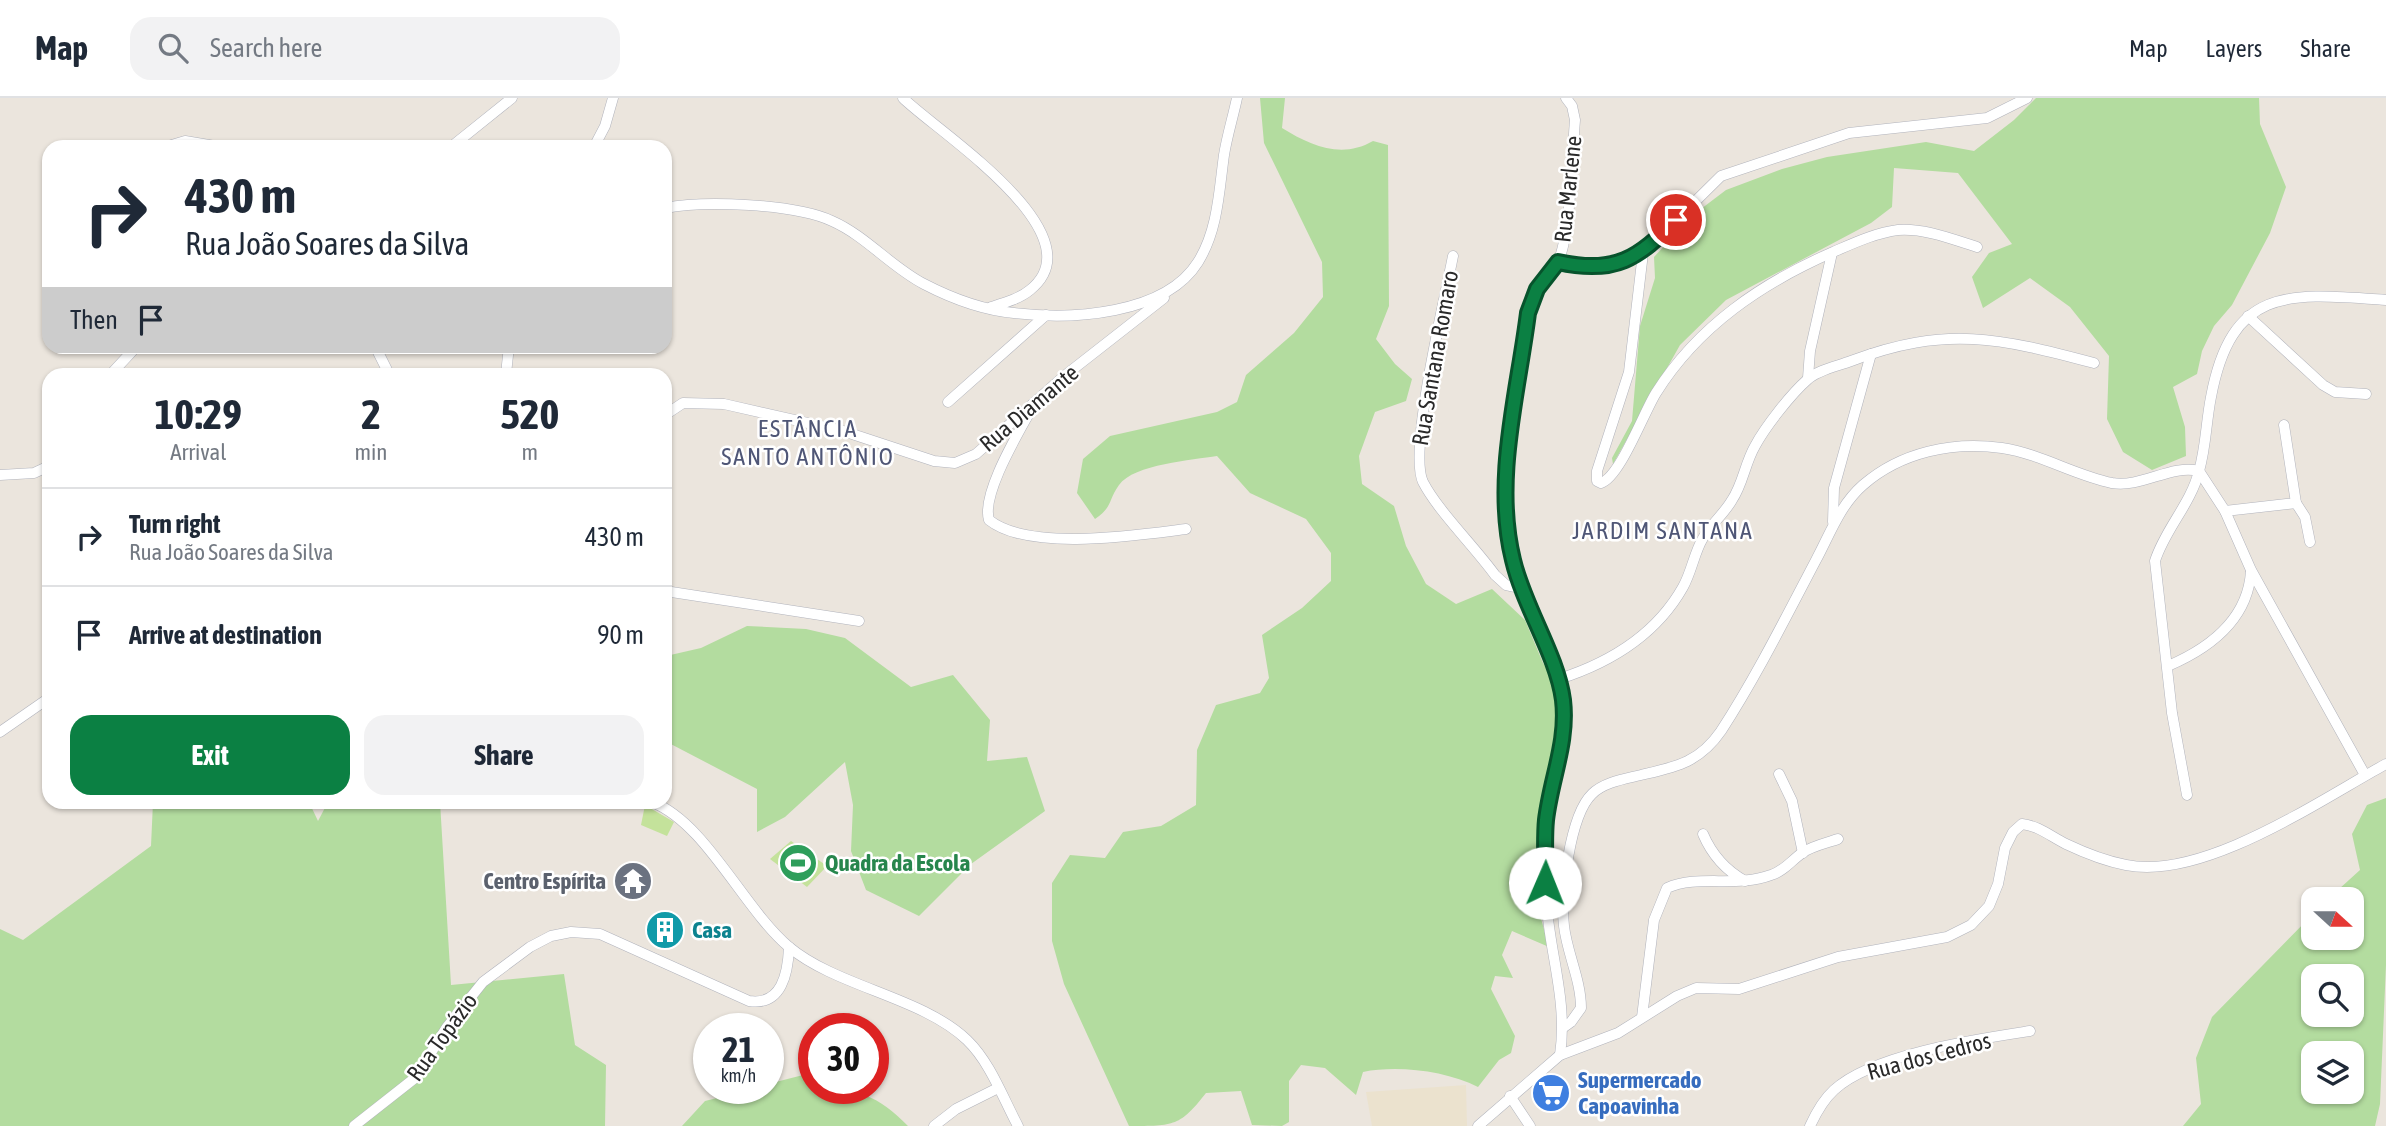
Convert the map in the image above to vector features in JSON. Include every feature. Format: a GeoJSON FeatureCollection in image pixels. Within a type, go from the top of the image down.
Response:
{"type":"FeatureCollection","features":[{"type":"Feature","properties":{"kind":"street"},"geometry":{"type":"LineString","coordinates":[[460,140],[512,98]]}},
{"type":"Feature","properties":{"kind":"street"},"geometry":{"type":"LineString","coordinates":[[598,140],[613,98]]}},
{"type":"Feature","properties":{"kind":"street"},"geometry":{"type":"LineString","coordinates":[[903,98],[1007,186],[1023,204],[1042,237],[1046,259],[1039,281],[1018,298],[988,308]]}},
{"type":"Feature","properties":{"kind":"street","name":"Rua Diamante"},"geometry":{"type":"LineString","coordinates":[[672,410],[682,403],[724,404],[794,419],[934,461],[955,463],[976,454],[1035,401],[1172,291],[1199,261],[1209,240],[1237,98]]}},
{"type":"Feature","properties":{"kind":"street","name":"Rua Marlene"},"geometry":{"type":"LineString","coordinates":[[1560,1055],[1564,1027],[1545,883],[1546,822],[1564,728],[1559,680],[1520,589],[1505,515],[1507,470],[1531,300],[1558,262],[1563,241],[1575,120],[1572,106],[1566,98]]}},
{"type":"Feature","properties":{"kind":"street"},"geometry":{"type":"LineString","coordinates":[[1558,262],[1608,264],[1643,253],[1721,176],[1849,133],[1987,118],[2027,98]]}},
{"type":"Feature","properties":{"kind":"street"},"geometry":{"type":"LineString","coordinates":[[672,208],[725,206],[789,209],[813,214],[848,229],[922,283],[988,308],[1046,315],[1130,306],[1172,291]]}},
{"type":"Feature","properties":{"kind":"street"},"geometry":{"type":"LineString","coordinates":[[1643,253],[1629,373],[1596,478],[1601,483],[1608,480],[1666,378],[1701,338],[1763,286],[1804,263],[1861,239],[1900,230],[1933,234],[1977,247]]}},
{"type":"Feature","properties":{"kind":"street"},"geometry":{"type":"LineString","coordinates":[[1808,378],[1810,351],[1832,253]]}},
{"type":"Feature","properties":{"kind":"street","name":"Rua Santana Romaro"},"geometry":{"type":"LineString","coordinates":[[1453,256],[1419,438],[1419,471],[1432,495],[1495,575],[1506,585],[1520,589]]}},
{"type":"Feature","properties":{"kind":"street"},"geometry":{"type":"LineString","coordinates":[[2188,796],[2172,713],[2155,561],[2161,543],[2193,488],[2199,471],[2217,367],[2228,340],[2248,316],[2266,302],[2289,298],[2386,300]]}},
{"type":"Feature","properties":{"kind":"street"},"geometry":{"type":"LineString","coordinates":[[948,402],[1046,315]]}},
{"type":"Feature","properties":{"kind":"street"},"geometry":{"type":"LineString","coordinates":[[2248,316],[2323,385],[2335,392],[2366,394]]}},
{"type":"Feature","properties":{"kind":"street"},"geometry":{"type":"LineString","coordinates":[[1559,680],[1604,663],[1623,651],[1639,639],[1676,597],[1689,575],[1704,535],[1737,491],[1755,446],[1808,378],[1871,354],[1942,339],[1986,338],[2017,342],[2094,363]]}},
{"type":"Feature","properties":{"kind":"street"},"geometry":{"type":"LineString","coordinates":[[117,368],[130,354]]}},
{"type":"Feature","properties":{"kind":"street"},"geometry":{"type":"LineString","coordinates":[[1833,522],[1834,488],[1871,354]]}},
{"type":"Feature","properties":{"kind":"street"},"geometry":{"type":"LineString","coordinates":[[1035,401],[998,477],[988,504],[989,520],[1010,531],[1093,540],[1186,529]]}},
{"type":"Feature","properties":{"kind":"street"},"geometry":{"type":"LineString","coordinates":[[2284,425],[2296,503],[2305,517],[2310,542]]}},
{"type":"Feature","properties":{"kind":"street"},"geometry":{"type":"LineString","coordinates":[[1564,1027],[1581,1008],[1563,912],[1569,861],[1581,808],[1593,792],[1671,770],[1695,757],[1715,739],[1762,659],[1833,522],[1863,485],[1913,456],[1942,447],[2000,448],[2033,454],[2114,483],[2129,484],[2190,469],[2199,471],[2225,511],[2251,570],[2365,775]]}},
{"type":"Feature","properties":{"kind":"street"},"geometry":{"type":"LineString","coordinates":[[0,475],[34,473],[42,469]]}},
{"type":"Feature","properties":{"kind":"street"},"geometry":{"type":"LineString","coordinates":[[2225,511],[2296,503]]}},
{"type":"Feature","properties":{"kind":"street"},"geometry":{"type":"LineString","coordinates":[[2168,666],[2202,650],[2235,618],[2250,589],[2251,570]]}},
{"type":"Feature","properties":{"kind":"street"},"geometry":{"type":"LineString","coordinates":[[672,592],[859,621]]}},
{"type":"Feature","properties":{"kind":"street"},"geometry":{"type":"LineString","coordinates":[[0,732],[42,703]]}},
{"type":"Feature","properties":{"kind":"street"},"geometry":{"type":"LineString","coordinates":[[1478,1126],[1560,1055],[1618,1033],[1696,988],[1739,989],[1838,957],[1947,937],[1971,925],[1989,906],[1998,884],[2005,848],[2013,832],[2022,824],[2034,825],[2095,856],[2127,865],[2155,868],[2222,850],[2280,823],[2386,764]]}},
{"type":"Feature","properties":{"kind":"street"},"geometry":{"type":"LineString","coordinates":[[1779,774],[1791,801],[1803,853]]}},
{"type":"Feature","properties":{"kind":"street"},"geometry":{"type":"LineString","coordinates":[[664,809],[681,819],[789,947],[956,1031],[983,1061],[1018,1126]]}},
{"type":"Feature","properties":{"kind":"street"},"geometry":{"type":"LineString","coordinates":[[1703,834],[1715,857],[1745,881]]}},
{"type":"Feature","properties":{"kind":"street"},"geometry":{"type":"LineString","coordinates":[[1642,1017],[1654,920],[1667,888],[1679,883],[1745,881],[1771,875],[1788,866],[1803,853],[1838,839]]}},
{"type":"Feature","properties":{"kind":"street","name":"Rua Topázio"},"geometry":{"type":"LineString","coordinates":[[354,1126],[415,1078],[447,1027],[484,982],[530,947],[551,936],[571,932],[600,934],[749,1002],[760,1003],[775,995],[782,984],[789,947]]}},
{"type":"Feature","properties":{"kind":"street","name":"Rua dos Cedros"},"geometry":{"type":"LineString","coordinates":[[1810,1126],[1818,1109],[1834,1089],[1874,1068],[1965,1042],[2030,1031]]}},
{"type":"Feature","properties":{"kind":"street"},"geometry":{"type":"LineString","coordinates":[[934,1126],[956,1109],[998,1088]]}},
{"type":"Feature","properties":{"kind":"street"},"geometry":{"type":"LineString","coordinates":[[1510,1096],[1530,1126]]}},
{"type":"Feature","properties":{"kind":"shaded area"},"geometry":{"type":"Polygon","coordinates":[[[1466,1085],[1467,1126],[1372,1126],[1366,1092],[1466,1085]]]}},
{"type":"Feature","properties":{"kind":"green space"},"geometry":{"type":"Polygon","coordinates":[[[1260,98],[1285,98],[1282,128],[1315,145],[1338,150],[1373,141],[1388,145],[1389,306],[1376,339],[1395,364],[1412,379],[1406,401],[1375,412],[1359,456],[1362,484],[1394,506],[1406,546],[1426,584],[1456,604],[1492,589],[1525,620],[1543,663],[1557,683],[1561,735],[1559,756],[1549,780],[1540,825],[1541,857],[1535,897],[1549,947],[1512,931],[1502,955],[1513,978],[1495,976],[1491,989],[1515,1036],[1511,1053],[1499,1060],[1478,1087],[1437,1073],[1391,1069],[1363,1072],[1356,1095],[1325,1068],[1301,1065],[1289,1081],[1289,1122],[1282,1126],[1252,1125],[1241,1091],[1206,1093],[1189,1112],[1175,1122],[1129,1126],[1064,984],[1052,941],[1052,883],[1070,855],[1105,858],[1123,832],[1161,826],[1196,805],[1197,750],[1216,705],[1260,693],[1269,678],[1262,635],[1302,608],[1331,581],[1331,553],[1306,519],[1250,493],[1217,456],[1165,464],[1137,472],[1119,485],[1108,507],[1095,519],[1077,493],[1083,459],[1110,436],[1217,412],[1237,402],[1246,375],[1294,333],[1323,297],[1322,262],[1264,143],[1260,98]]]}},
{"type":"Feature","properties":{"kind":"green space"},"geometry":{"type":"Polygon","coordinates":[[[2036,98],[2259,98],[2260,124],[2286,187],[2270,233],[2232,305],[2214,326],[2202,351],[2197,374],[2173,387],[2185,427],[2186,456],[2152,470],[2123,452],[2107,419],[2109,356],[2070,307],[2030,278],[1983,308],[1972,277],[1989,253],[2012,244],[1958,173],[1894,168],[1892,207],[1871,223],[1726,300],[1680,345],[1613,464],[1612,458],[1632,421],[1640,326],[1655,278],[1654,257],[1693,215],[1726,190],[1782,169],[1827,157],[1926,142],[1974,151],[2014,120],[2036,98]]]}},
{"type":"Feature","properties":{"kind":"green space"},"geometry":{"type":"Polygon","coordinates":[[[747,626],[806,629],[845,638],[911,687],[953,675],[990,720],[987,761],[1027,757],[1045,811],[971,864],[919,916],[866,890],[851,851],[853,805],[845,762],[785,817],[757,832],[757,789],[672,745],[672,655],[701,648],[747,626]]]}},
{"type":"Feature","properties":{"kind":"green space"},"geometry":{"type":"Polygon","coordinates":[[[2386,798],[2386,965],[2380,1104],[2375,1126],[2183,1126],[2201,1104],[2196,1058],[2212,1017],[2301,926],[2301,950],[2364,950],[2364,887],[2341,887],[2360,870],[2352,834],[2367,805],[2386,798]]]}},
{"type":"Feature","properties":{"kind":"green space"},"geometry":{"type":"Polygon","coordinates":[[[153,809],[312,809],[318,821],[324,809],[440,809],[451,985],[564,974],[575,1045],[606,1065],[605,1126],[0,1126],[0,929],[23,940],[151,846],[153,809]]]}},
{"type":"Feature","properties":{"kind":"green space"},"geometry":{"type":"Polygon","coordinates":[[[644,809],[652,809],[674,822],[667,836],[641,825],[644,809]]]}},
{"type":"Feature","properties":{"kind":"green space","name":"Quadra da Escola"},"geometry":{"type":"Polygon","coordinates":[[[791,841],[827,866],[807,887],[770,859],[791,841]]]}},
{"type":"Feature","properties":{"kind":"green space"},"geometry":{"type":"Polygon","coordinates":[[[798,1076],[798,1104],[882,1104],[908,1126],[682,1126],[702,1104],[784,1104],[784,1080],[798,1076]]]}},
{"type":"Feature","properties":{"kind":"place","name":"Quadra da Escola"},"geometry":{"type":"Point","coordinates":[798,863]}},
{"type":"Feature","properties":{"kind":"place","name":"Centro Espírita"},"geometry":{"type":"Point","coordinates":[633,881]}},
{"type":"Feature","properties":{"kind":"place","name":"Casa"},"geometry":{"type":"Point","coordinates":[665,930]}},
{"type":"Feature","properties":{"kind":"place","name":"Supermercado Capoavinha"},"geometry":{"type":"Point","coordinates":[1551,1093]}},
{"type":"Feature","properties":{"kind":"district","name":"ESTÂNCIA SANTO ANTÔNIO"},"geometry":{"type":"Point","coordinates":[808,443]}},
{"type":"Feature","properties":{"kind":"district","name":"JARDIM SANTANA"},"geometry":{"type":"Point","coordinates":[1663,531]}},
{"type":"Feature","properties":{"kind":"route"},"geometry":{"type":"LineString","coordinates":[[1545,883],[1546,822],[1561,759],[1563,699],[1559,680],[1520,589],[1505,515],[1507,470],[1528,313],[1537,289],[1558,262],[1585,265],[1627,261],[1643,253],[1676,220]]}}]}
